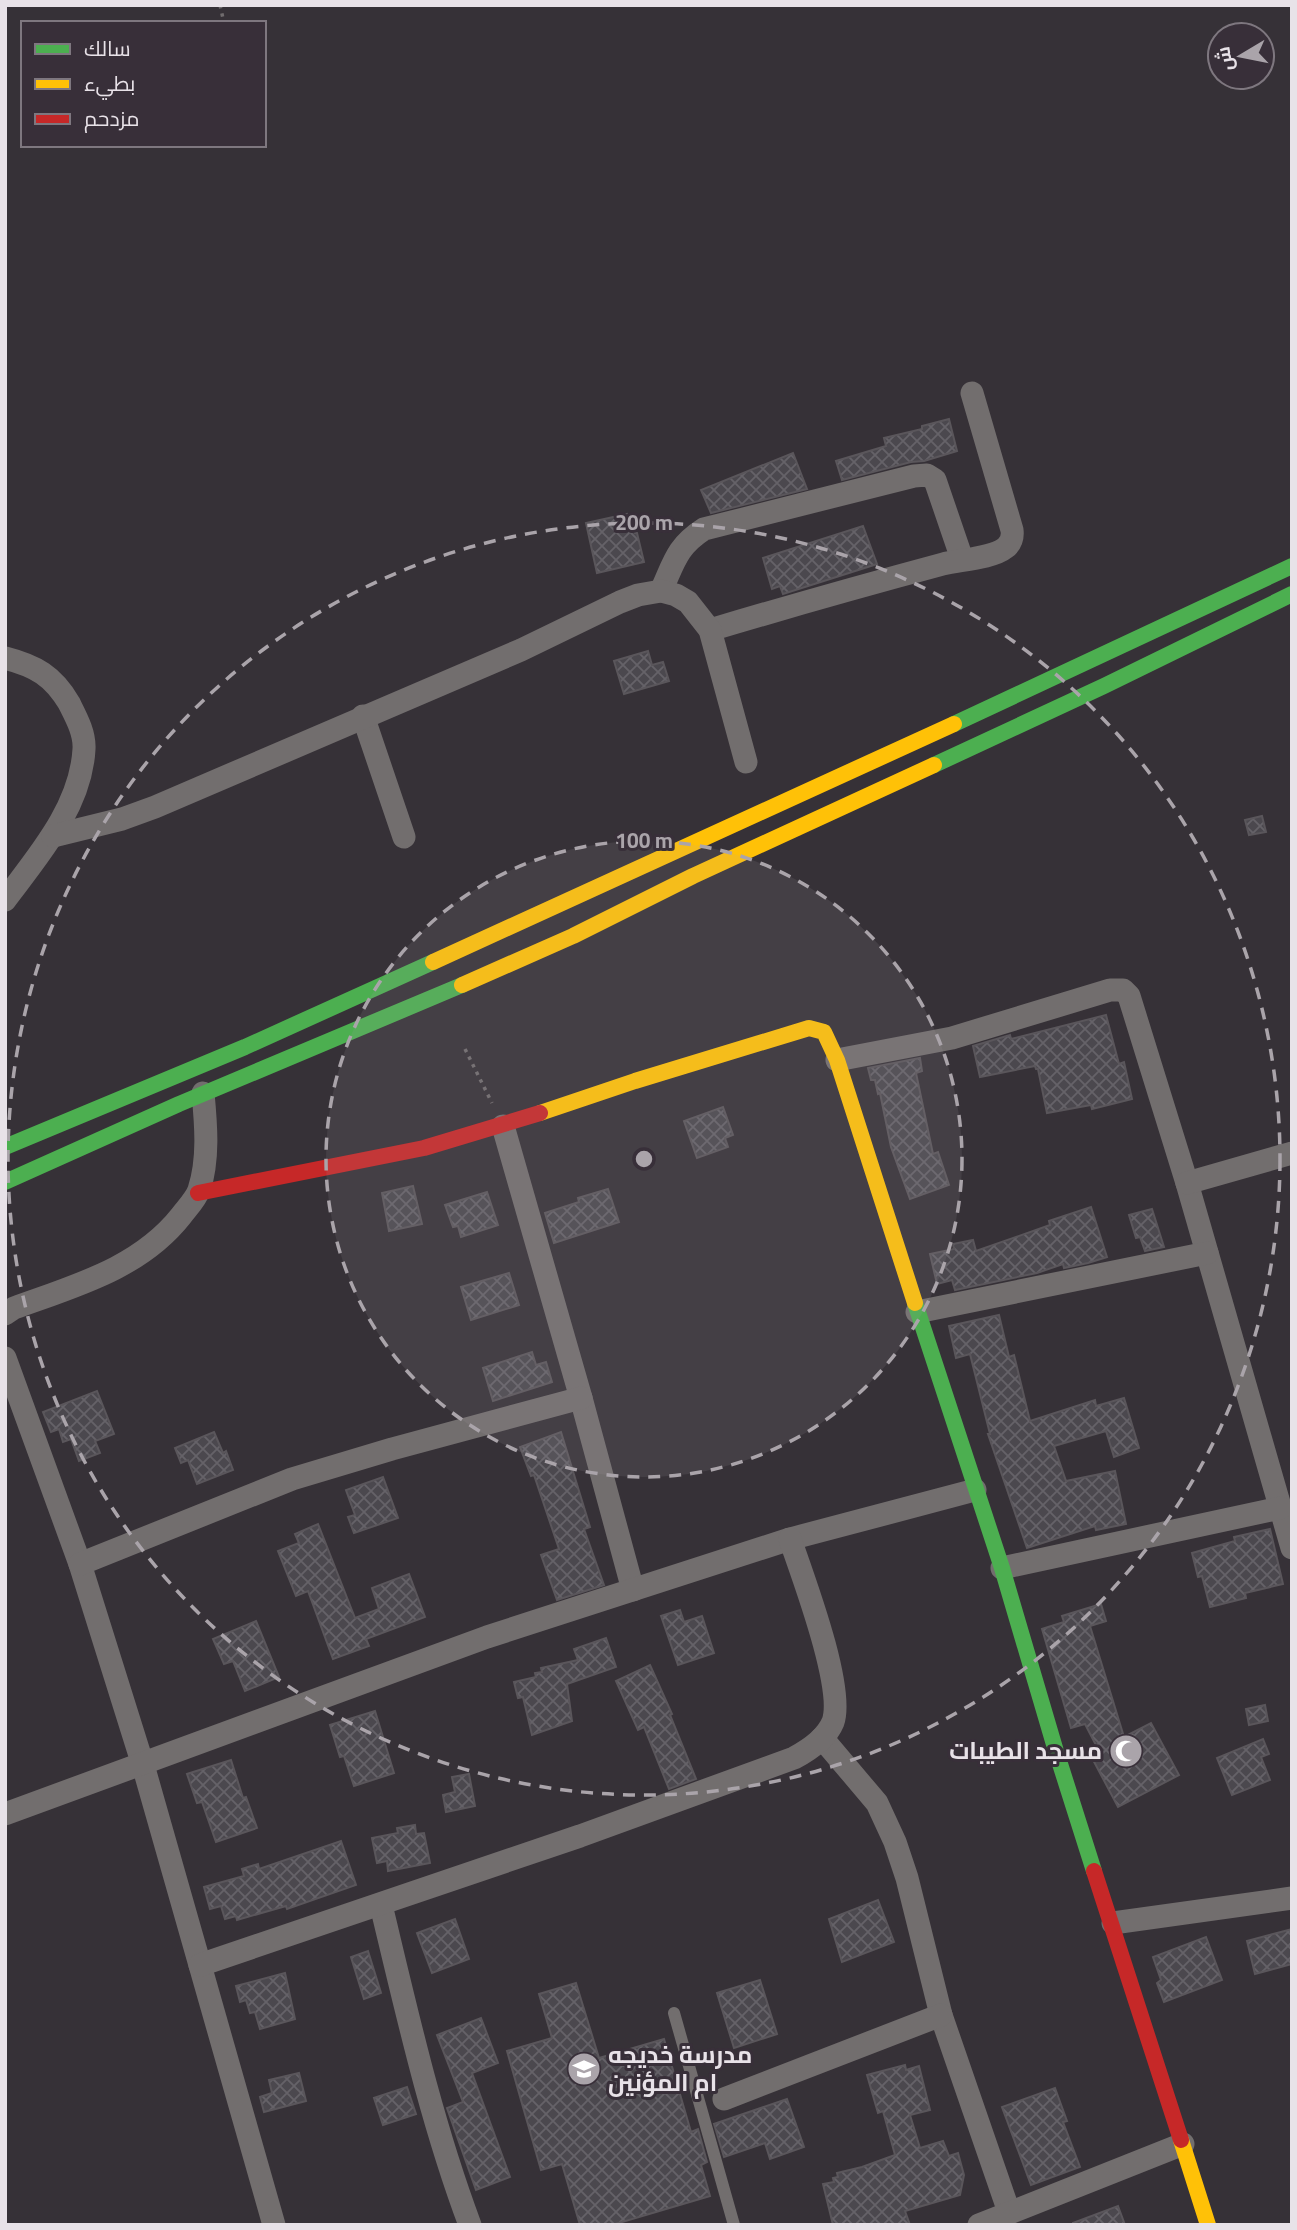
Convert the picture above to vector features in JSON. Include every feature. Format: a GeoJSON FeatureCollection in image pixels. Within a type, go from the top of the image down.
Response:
{"type":"FeatureCollection","features":[{"type":"Feature","properties":{"kind":"main road"},"geometry":{"type":"LineString","coordinates":[[5,1147],[245,1047],[841,777],[1292,566]]}},
{"type":"Feature","properties":{"kind":"main road"},"geometry":{"type":"LineString","coordinates":[[5,1182],[203,1093],[523,960],[626,912],[693,876],[1104,686],[1292,594]]}},
{"type":"Feature","properties":{"kind":"main road"},"geometry":{"type":"LineString","coordinates":[[198,1193],[424,1148],[503,1126],[809,1028],[819,1028],[824,1032],[837,1059],[1002,1568],[1055,1748],[1208,2225]]}},
{"type":"Feature","properties":{"kind":"street"},"geometry":{"type":"LineString","coordinates":[[710,630],[1006,548],[1013,536],[972,393]]}},
{"type":"Feature","properties":{"kind":"street"},"geometry":{"type":"LineString","coordinates":[[661,591],[681,548],[688,539],[704,529],[914,476],[927,475],[935,480],[962,559]]}},
{"type":"Feature","properties":{"kind":"street"},"geometry":{"type":"LineString","coordinates":[[53,836],[133,815],[521,650],[620,602],[661,591],[688,602],[710,630],[746,762]]}},
{"type":"Feature","properties":{"kind":"street"},"geometry":{"type":"LineString","coordinates":[[5,658],[34,668],[58,685],[79,724],[85,747],[79,779],[53,836],[5,900]]}},
{"type":"Feature","properties":{"kind":"street"},"geometry":{"type":"LineString","coordinates":[[363,716],[404,837]]}},
{"type":"Feature","properties":{"kind":"street"},"geometry":{"type":"LineString","coordinates":[[837,1059],[951,1038],[1110,990],[1123,990],[1129,996],[1187,1183],[1292,1548]]}},
{"type":"Feature","properties":{"kind":"street"},"geometry":{"type":"LineString","coordinates":[[5,1314],[14,1308],[87,1281],[137,1257],[172,1227],[198,1193],[206,1147],[203,1093]]}},
{"type":"Feature","properties":{"kind":"street"},"geometry":{"type":"LineString","coordinates":[[503,1126],[582,1398],[633,1590]]}},
{"type":"Feature","properties":{"kind":"street"},"geometry":{"type":"LineString","coordinates":[[1187,1183],[1292,1153]]}},
{"type":"Feature","properties":{"kind":"street"},"geometry":{"type":"LineString","coordinates":[[917,1312],[1207,1253]]}},
{"type":"Feature","properties":{"kind":"street"},"geometry":{"type":"LineString","coordinates":[[5,1358],[80,1564],[143,1765],[274,2225]]}},
{"type":"Feature","properties":{"kind":"street"},"geometry":{"type":"LineString","coordinates":[[80,1564],[292,1479],[582,1398]]}},
{"type":"Feature","properties":{"kind":"street"},"geometry":{"type":"LineString","coordinates":[[5,1814],[408,1665],[790,1539],[975,1490]]}},
{"type":"Feature","properties":{"kind":"street"},"geometry":{"type":"LineString","coordinates":[[1002,1568],[1280,1508]]}},
{"type":"Feature","properties":{"kind":"street"},"geometry":{"type":"LineString","coordinates":[[200,1965],[580,1836],[794,1758],[810,1749],[832,1724],[836,1706],[835,1690],[818,1623],[790,1539]]}},
{"type":"Feature","properties":{"kind":"street"},"geometry":{"type":"LineString","coordinates":[[822,1738],[877,1803],[895,1842],[941,2015],[1009,2212]]}},
{"type":"Feature","properties":{"kind":"street"},"geometry":{"type":"LineString","coordinates":[[1113,1923],[1292,1898]]}},
{"type":"Feature","properties":{"kind":"street"},"geometry":{"type":"LineString","coordinates":[[382,1905],[422,2074],[446,2159],[470,2225]]}},
{"type":"Feature","properties":{"kind":"street"},"geometry":{"type":"LineString","coordinates":[[724,2099],[941,2015]]}},
{"type":"Feature","properties":{"kind":"street"},"geometry":{"type":"LineString","coordinates":[[979,2225],[1183,2144]]}},
{"type":"Feature","properties":{"kind":"lane"},"geometry":{"type":"LineString","coordinates":[[674,2013],[734,2225]]}},
{"type":"Feature","properties":{"kind":"path"},"geometry":{"type":"LineString","coordinates":[[465,1049],[503,1126]]}},
{"type":"Feature","properties":{"kind":"building"},"geometry":{"type":"Polygon","coordinates":[[[949,419],[957,451],[842,480],[836,461],[886,446],[884,438],[949,419]]]}},
{"type":"Feature","properties":{"kind":"building"},"geometry":{"type":"Polygon","coordinates":[[[793,453],[807,489],[711,513],[701,490],[793,453]]]}},
{"type":"Feature","properties":{"kind":"building"},"geometry":{"type":"Polygon","coordinates":[[[627,514],[637,533],[644,562],[597,573],[586,523],[627,514]]]}},
{"type":"Feature","properties":{"kind":"building"},"geometry":{"type":"Polygon","coordinates":[[[863,526],[877,564],[783,594],[780,586],[772,589],[763,558],[863,526]]]}},
{"type":"Feature","properties":{"kind":"building"},"geometry":{"type":"Polygon","coordinates":[[[648,651],[652,665],[663,662],[669,681],[624,694],[614,661],[648,651]]]}},
{"type":"Feature","properties":{"kind":"building"},"geometry":{"type":"Polygon","coordinates":[[[1262,816],[1266,832],[1249,835],[1245,820],[1262,816]]]}},
{"type":"Feature","properties":{"kind":"building"},"geometry":{"type":"Polygon","coordinates":[[[1106,1015],[1119,1064],[1124,1062],[1132,1099],[1092,1109],[1091,1105],[1047,1113],[1038,1069],[1035,1066],[980,1077],[973,1046],[1010,1035],[1011,1039],[1106,1015]]]}},
{"type":"Feature","properties":{"kind":"building"},"geometry":{"type":"Polygon","coordinates":[[[920,1058],[922,1071],[916,1073],[933,1154],[938,1152],[949,1185],[910,1199],[891,1147],[880,1093],[878,1094],[875,1080],[871,1080],[868,1068],[920,1058]]]}},
{"type":"Feature","properties":{"kind":"building"},"geometry":{"type":"Polygon","coordinates":[[[723,1107],[733,1135],[725,1138],[728,1147],[697,1158],[684,1121],[723,1107]]]}},
{"type":"Feature","properties":{"kind":"building"},"geometry":{"type":"Polygon","coordinates":[[[413,1186],[422,1224],[389,1231],[382,1193],[413,1186]]]}},
{"type":"Feature","properties":{"kind":"building"},"geometry":{"type":"Polygon","coordinates":[[[608,1189],[619,1222],[554,1243],[545,1213],[579,1202],[578,1198],[608,1189]]]}},
{"type":"Feature","properties":{"kind":"building"},"geometry":{"type":"Polygon","coordinates":[[[487,1192],[498,1225],[461,1237],[458,1226],[453,1227],[445,1205],[487,1192]]]}},
{"type":"Feature","properties":{"kind":"building"},"geometry":{"type":"Polygon","coordinates":[[[1091,1207],[1107,1257],[1064,1268],[1063,1264],[1037,1273],[955,1290],[952,1280],[937,1284],[930,1254],[954,1249],[953,1244],[973,1240],[976,1251],[1050,1225],[1049,1221],[1091,1207]]]}},
{"type":"Feature","properties":{"kind":"building"},"geometry":{"type":"Polygon","coordinates":[[[1152,1209],[1164,1247],[1145,1251],[1140,1237],[1136,1238],[1129,1215],[1152,1209]]]}},
{"type":"Feature","properties":{"kind":"building"},"geometry":{"type":"Polygon","coordinates":[[[509,1273],[519,1305],[471,1320],[461,1287],[509,1273]]]}},
{"type":"Feature","properties":{"kind":"building"},"geometry":{"type":"Polygon","coordinates":[[[999,1315],[1009,1357],[1014,1355],[1030,1421],[1095,1400],[1096,1406],[1124,1398],[1139,1448],[1114,1457],[1106,1431],[1054,1446],[1066,1481],[1115,1471],[1126,1524],[1096,1530],[1095,1526],[1027,1548],[988,1434],[970,1354],[956,1358],[949,1326],[999,1315]]]}},
{"type":"Feature","properties":{"kind":"building"},"geometry":{"type":"Polygon","coordinates":[[[532,1352],[536,1365],[546,1362],[552,1382],[493,1401],[483,1368],[532,1352]]]}},
{"type":"Feature","properties":{"kind":"building"},"geometry":{"type":"Polygon","coordinates":[[[97,1391],[114,1434],[95,1441],[100,1453],[79,1461],[71,1439],[63,1442],[59,1429],[51,1432],[43,1412],[97,1391]]]}},
{"type":"Feature","properties":{"kind":"building"},"geometry":{"type":"Polygon","coordinates":[[[214,1432],[223,1453],[226,1451],[233,1470],[197,1484],[188,1460],[181,1463],[175,1448],[214,1432]]]}},
{"type":"Feature","properties":{"kind":"building"},"geometry":{"type":"Polygon","coordinates":[[[561,1432],[590,1527],[584,1529],[604,1585],[557,1600],[541,1555],[559,1549],[534,1475],[531,1476],[520,1447],[561,1432]]]}},
{"type":"Feature","properties":{"kind":"building"},"geometry":{"type":"Polygon","coordinates":[[[383,1477],[398,1518],[354,1533],[348,1517],[355,1515],[346,1490],[383,1477]]]}},
{"type":"Feature","properties":{"kind":"building"},"geometry":{"type":"Polygon","coordinates":[[[318,1524],[355,1618],[379,1609],[372,1588],[409,1574],[425,1617],[366,1639],[369,1646],[333,1659],[308,1591],[296,1596],[278,1551],[299,1543],[295,1534],[318,1524]]]}},
{"type":"Feature","properties":{"kind":"building"},"geometry":{"type":"Polygon","coordinates":[[[1270,1529],[1283,1584],[1245,1593],[1246,1598],[1210,1607],[1202,1576],[1198,1577],[1192,1553],[1235,1541],[1234,1537],[1270,1529]]]}},
{"type":"Feature","properties":{"kind":"building"},"geometry":{"type":"Polygon","coordinates":[[[1101,1604],[1106,1621],[1090,1626],[1124,1737],[1151,1723],[1179,1775],[1118,1807],[1091,1756],[1099,1751],[1085,1724],[1071,1728],[1042,1629],[1064,1622],[1062,1616],[1101,1604]]]}},
{"type":"Feature","properties":{"kind":"building"},"geometry":{"type":"Polygon","coordinates":[[[680,1610],[684,1622],[702,1616],[714,1653],[678,1665],[661,1616],[680,1610]]]}},
{"type":"Feature","properties":{"kind":"building"},"geometry":{"type":"Polygon","coordinates":[[[256,1621],[279,1677],[245,1691],[233,1661],[224,1664],[213,1639],[256,1621]]]}},
{"type":"Feature","properties":{"kind":"building"},"geometry":{"type":"Polygon","coordinates":[[[606,1638],[616,1667],[567,1684],[572,1721],[532,1735],[523,1697],[518,1698],[514,1682],[536,1677],[535,1673],[542,1672],[541,1668],[578,1660],[574,1649],[606,1638]]]}},
{"type":"Feature","properties":{"kind":"building"},"geometry":{"type":"Polygon","coordinates":[[[650,1665],[696,1779],[669,1789],[644,1727],[638,1730],[616,1681],[650,1665]]]}},
{"type":"Feature","properties":{"kind":"building"},"geometry":{"type":"Polygon","coordinates":[[[1265,1705],[1268,1721],[1249,1725],[1246,1709],[1265,1705]]]}},
{"type":"Feature","properties":{"kind":"building"},"geometry":{"type":"Polygon","coordinates":[[[375,1711],[394,1773],[354,1786],[344,1756],[340,1757],[330,1725],[375,1711]]]}},
{"type":"Feature","properties":{"kind":"building"},"geometry":{"type":"Polygon","coordinates":[[[1263,1739],[1269,1754],[1261,1757],[1270,1780],[1232,1795],[1217,1758],[1263,1739]]]}},
{"type":"Feature","properties":{"kind":"building"},"geometry":{"type":"Polygon","coordinates":[[[231,1760],[243,1798],[246,1797],[257,1828],[216,1842],[202,1802],[197,1803],[187,1774],[231,1760]]]}},
{"type":"Feature","properties":{"kind":"building"},"geometry":{"type":"Polygon","coordinates":[[[469,1774],[475,1806],[446,1812],[443,1795],[455,1792],[452,1777],[469,1774]]]}},
{"type":"Feature","properties":{"kind":"building"},"geometry":{"type":"Polygon","coordinates":[[[415,1825],[416,1834],[424,1833],[430,1863],[388,1871],[387,1861],[377,1863],[372,1838],[398,1833],[397,1828],[415,1825]]]}},
{"type":"Feature","properties":{"kind":"building"},"geometry":{"type":"Polygon","coordinates":[[[341,1841],[356,1885],[287,1909],[286,1906],[237,1920],[236,1916],[225,1919],[221,1906],[210,1909],[204,1887],[244,1876],[242,1869],[258,1864],[259,1869],[341,1841]]]}},
{"type":"Feature","properties":{"kind":"building"},"geometry":{"type":"Polygon","coordinates":[[[878,1900],[894,1942],[842,1962],[829,1919],[878,1900]]]}},
{"type":"Feature","properties":{"kind":"building"},"geometry":{"type":"Polygon","coordinates":[[[455,1919],[469,1959],[432,1973],[417,1933],[455,1919]]]}},
{"type":"Feature","properties":{"kind":"building"},"geometry":{"type":"Polygon","coordinates":[[[1292,1929],[1292,1964],[1255,1974],[1247,1941],[1292,1929]]]}},
{"type":"Feature","properties":{"kind":"building"},"geometry":{"type":"Polygon","coordinates":[[[1206,1937],[1222,1980],[1164,2002],[1157,1983],[1161,1980],[1153,1957],[1206,1937]]]}},
{"type":"Feature","properties":{"kind":"building"},"geometry":{"type":"Polygon","coordinates":[[[368,1951],[381,1993],[364,1999],[351,1957],[368,1951]]]}},
{"type":"Feature","properties":{"kind":"building"},"geometry":{"type":"Polygon","coordinates":[[[285,1973],[295,2019],[260,2029],[255,2012],[250,2013],[246,2000],[240,2002],[236,1986],[285,1973]]]}},
{"type":"Feature","properties":{"kind":"building"},"geometry":{"type":"Polygon","coordinates":[[[760,1980],[777,2034],[734,2048],[717,1993],[760,1980]]]}},
{"type":"Feature","properties":{"kind":"building"},"geometry":{"type":"Polygon","coordinates":[[[576,1983],[599,2058],[664,2039],[691,2132],[698,2129],[707,2162],[701,2165],[710,2196],[612,2225],[580,2225],[562,2164],[541,2170],[507,2051],[552,2038],[539,1994],[576,1983]]]}},
{"type":"Feature","properties":{"kind":"building"},"geometry":{"type":"Polygon","coordinates":[[[481,2018],[498,2063],[472,2073],[510,2177],[476,2190],[447,2108],[463,2102],[437,2035],[481,2018]]]}},
{"type":"Feature","properties":{"kind":"building"},"geometry":{"type":"Polygon","coordinates":[[[905,2065],[906,2070],[919,2066],[930,2110],[910,2115],[920,2148],[943,2141],[949,2156],[958,2153],[964,2175],[960,2195],[905,2211],[910,2225],[833,2225],[823,2184],[834,2182],[833,2178],[838,2177],[837,2173],[895,2155],[883,2111],[878,2113],[867,2075],[905,2065]]]}},
{"type":"Feature","properties":{"kind":"building"},"geometry":{"type":"Polygon","coordinates":[[[299,2073],[306,2101],[264,2112],[260,2097],[272,2093],[269,2080],[299,2073]]]}},
{"type":"Feature","properties":{"kind":"building"},"geometry":{"type":"Polygon","coordinates":[[[407,2087],[416,2114],[383,2125],[374,2098],[407,2087]]]}},
{"type":"Feature","properties":{"kind":"building"},"geometry":{"type":"Polygon","coordinates":[[[1055,2088],[1067,2121],[1063,2122],[1080,2167],[1031,2185],[1002,2107],[1055,2088]]]}},
{"type":"Feature","properties":{"kind":"building"},"geometry":{"type":"Polygon","coordinates":[[[787,2099],[804,2147],[770,2159],[765,2143],[724,2157],[714,2124],[787,2099]]]}},
{"type":"Feature","properties":{"kind":"building"},"geometry":{"type":"Polygon","coordinates":[[[1118,2206],[1125,2225],[1073,2225],[1073,2223],[1118,2206]]]}},
{"type":"Feature","properties":{"kind":"traffic: fast"},"geometry":{"type":"LineString","coordinates":[[954,724],[1292,566]]}},
{"type":"Feature","properties":{"kind":"traffic: fast"},"geometry":{"type":"LineString","coordinates":[[934,765],[1292,594]]}},
{"type":"Feature","properties":{"kind":"traffic: fast"},"geometry":{"type":"LineString","coordinates":[[5,1147],[245,1047],[433,962]]}},
{"type":"Feature","properties":{"kind":"traffic: fast"},"geometry":{"type":"LineString","coordinates":[[5,1182],[179,1104],[462,985]]}},
{"type":"Feature","properties":{"kind":"traffic: fast"},"geometry":{"type":"LineString","coordinates":[[915,1303],[1002,1568],[1094,1871]]}},
{"type":"Feature","properties":{"kind":"traffic: slow"},"geometry":{"type":"LineString","coordinates":[[433,962],[954,724]]}},
{"type":"Feature","properties":{"kind":"traffic: slow"},"geometry":{"type":"LineString","coordinates":[[462,985],[573,936],[693,876],[934,765]]}},
{"type":"Feature","properties":{"kind":"traffic: slow"},"geometry":{"type":"LineString","coordinates":[[540,1113],[809,1028],[824,1032],[837,1060],[915,1303]]}},
{"type":"Feature","properties":{"kind":"traffic: slow"},"geometry":{"type":"LineString","coordinates":[[1181,2140],[1208,2225]]}},
{"type":"Feature","properties":{"kind":"traffic: jam"},"geometry":{"type":"LineString","coordinates":[[198,1193],[424,1148],[540,1113]]}},
{"type":"Feature","properties":{"kind":"traffic: jam"},"geometry":{"type":"LineString","coordinates":[[1094,1871],[1181,2140]]}},
{"type":"Feature","properties":{"kind":"place","name":"مسجد الطيبات"},"geometry":{"type":"Point","coordinates":[1126,1751]}},
{"type":"Feature","properties":{"kind":"place","name":"مدرسة خديجه ام المؤنين"},"geometry":{"type":"Point","coordinates":[584,2069]}}]}
